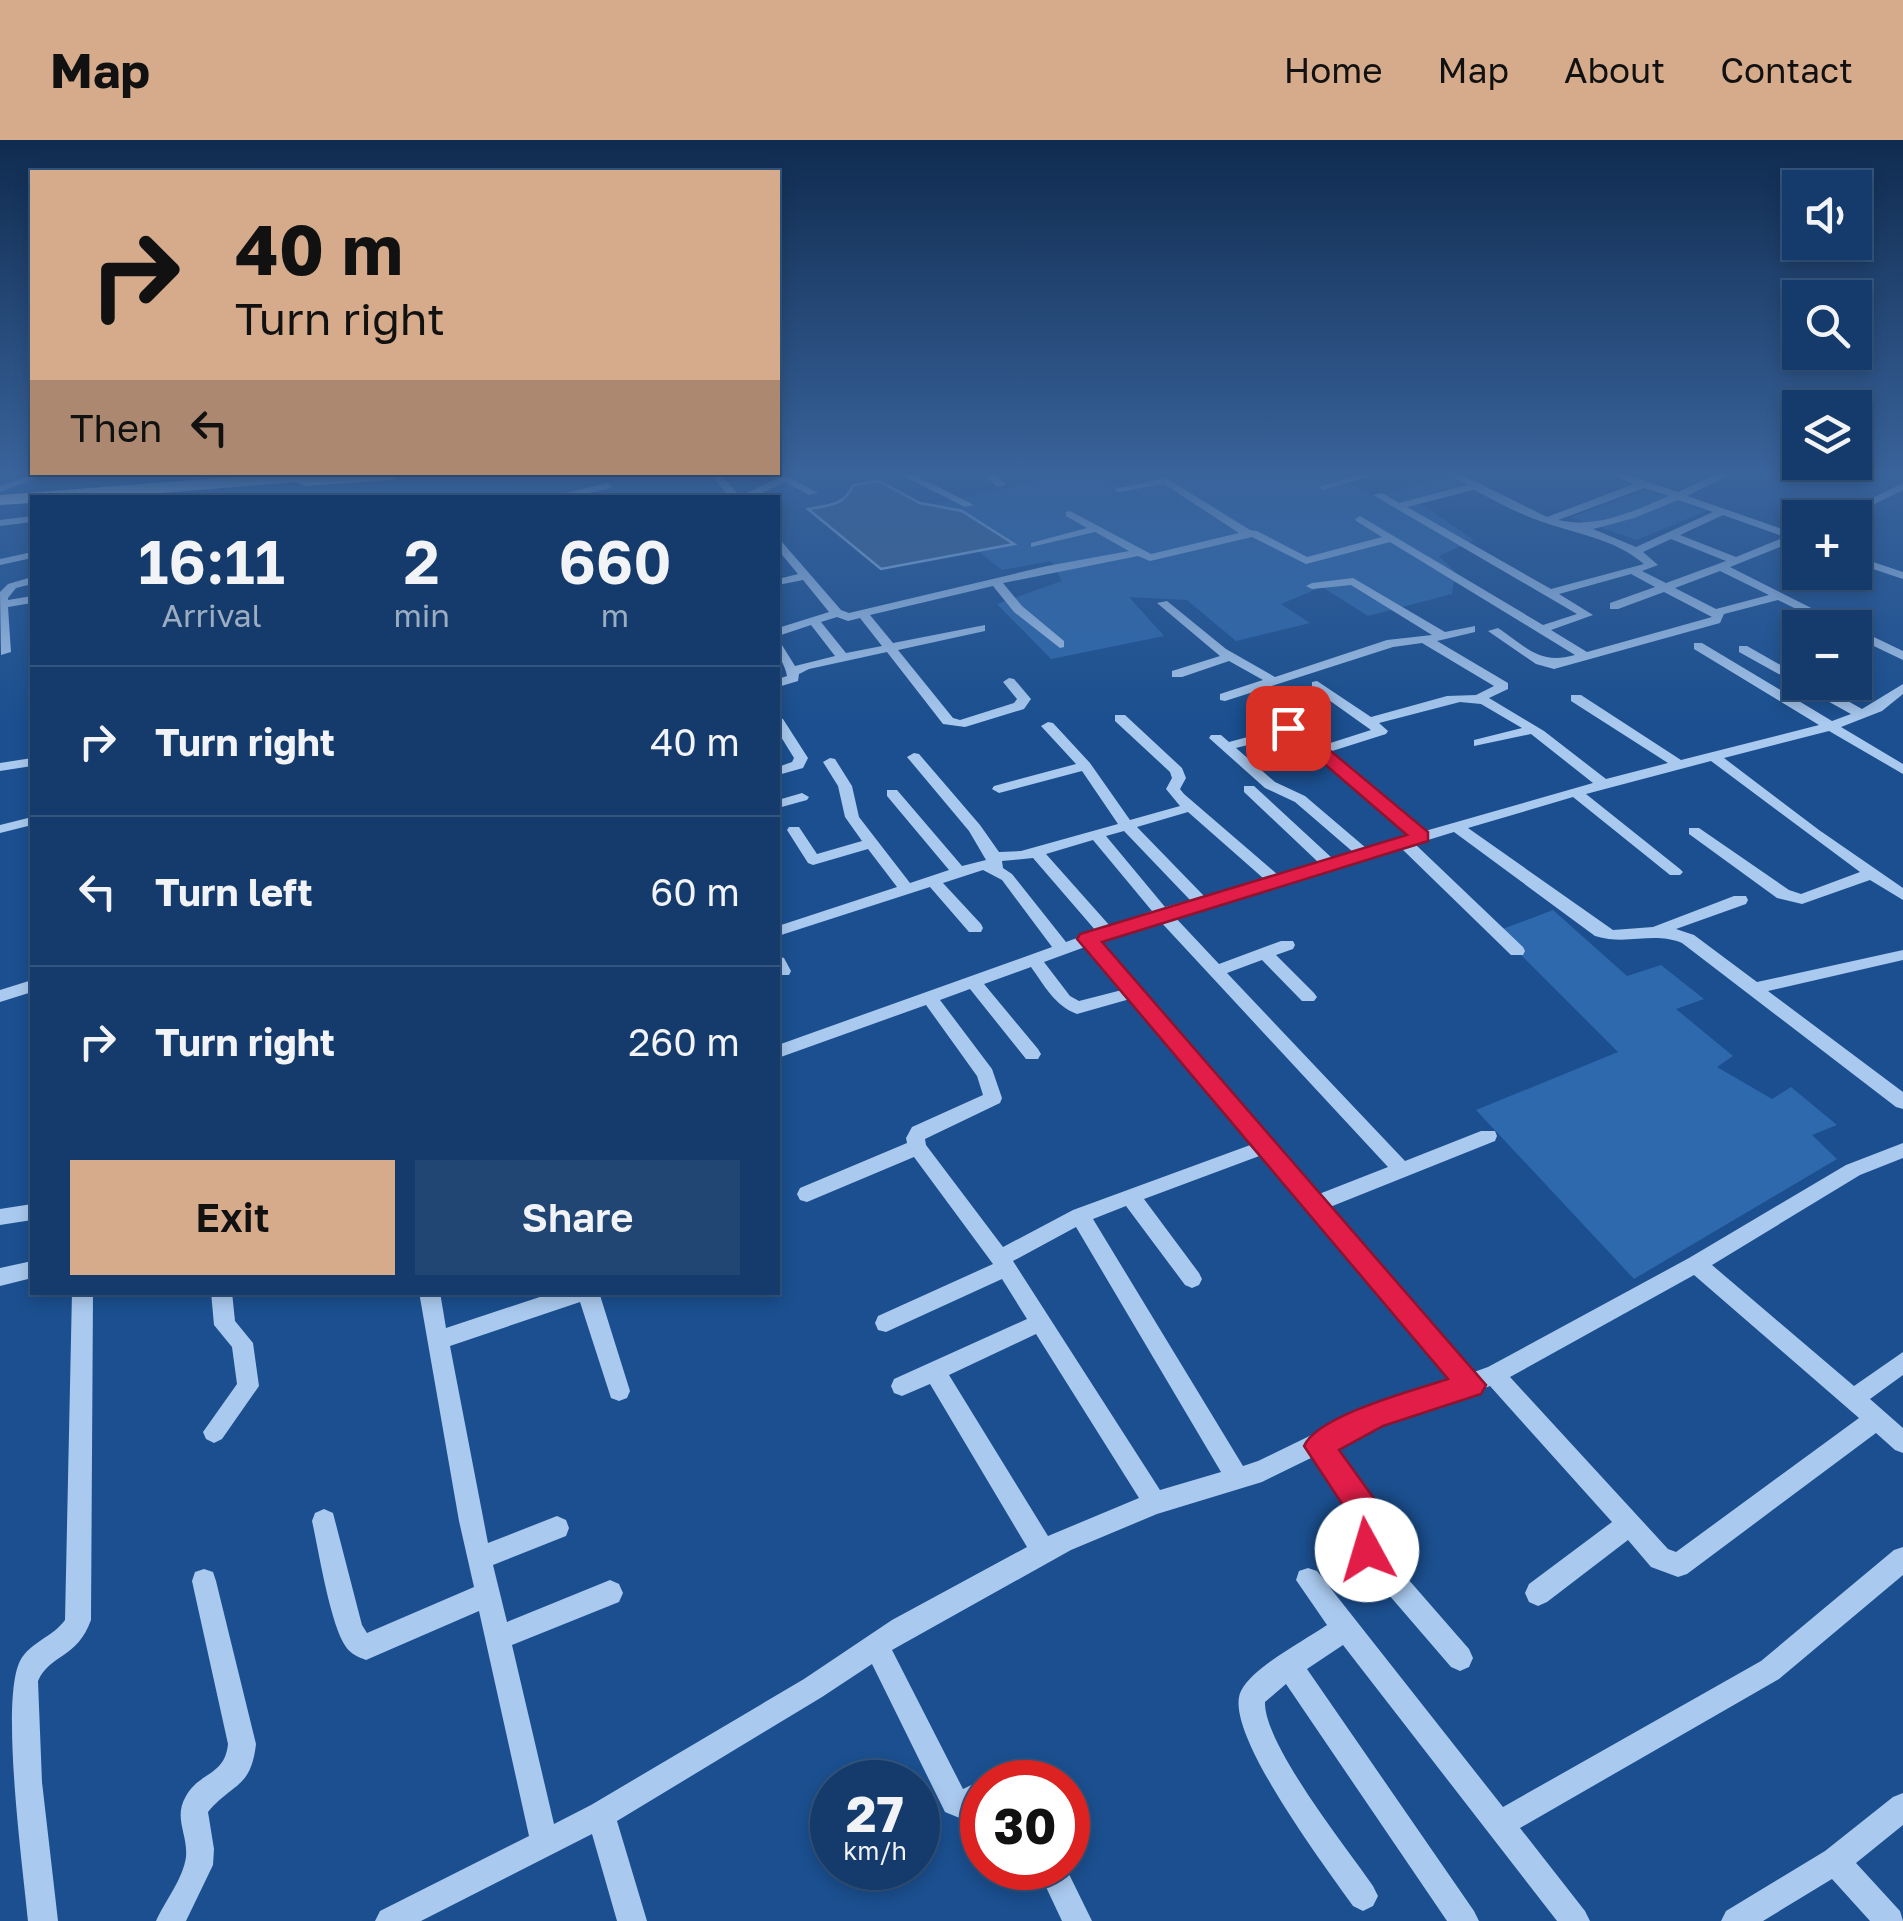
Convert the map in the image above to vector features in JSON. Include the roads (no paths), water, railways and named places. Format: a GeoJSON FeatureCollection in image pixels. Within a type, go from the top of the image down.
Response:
{"type":"FeatureCollection","features":[{"type":"Feature","properties":{"kind":"street"},"geometry":{"type":"LineString","coordinates":[[790,558],[837,613],[848,617],[1110,558]]}},
{"type":"Feature","properties":{"kind":"street"},"geometry":{"type":"LineString","coordinates":[[1425,558],[1584,656]]}},
{"type":"Feature","properties":{"kind":"street"},"geometry":{"type":"LineString","coordinates":[[1490,558],[1587,617],[1543,629]]}},
{"type":"Feature","properties":{"kind":"street"},"geometry":{"type":"LineString","coordinates":[[1551,593],[1652,565],[1644,558]]}},
{"type":"Feature","properties":{"kind":"street"},"geometry":{"type":"LineString","coordinates":[[1729,558],[1736,561]]}},
{"type":"Feature","properties":{"kind":"street"},"geometry":{"type":"LineString","coordinates":[[1614,606],[1743,558]]}},
{"type":"Feature","properties":{"kind":"street"},"geometry":{"type":"LineString","coordinates":[[1872,565],[1903,576]]}},
{"type":"Feature","properties":{"kind":"street"},"geometry":{"type":"LineString","coordinates":[[1720,567],[1808,610]]}},
{"type":"Feature","properties":{"kind":"street"},"geometry":{"type":"LineString","coordinates":[[1494,631],[1544,664],[1554,665],[1719,616],[1633,572]]}},
{"type":"Feature","properties":{"kind":"street"},"geometry":{"type":"LineString","coordinates":[[780,582],[805,576]]}},
{"type":"Feature","properties":{"kind":"street"},"geometry":{"type":"LineString","coordinates":[[4,652],[1,605],[8,589],[30,581]]}},
{"type":"Feature","properties":{"kind":"street"},"geometry":{"type":"LineString","coordinates":[[1312,586],[1353,581],[1444,636]]}},
{"type":"Feature","properties":{"kind":"street"},"geometry":{"type":"LineString","coordinates":[[996,582],[1018,609],[1060,644]]}},
{"type":"Feature","properties":{"kind":"street"},"geometry":{"type":"LineString","coordinates":[[1715,613],[1779,596]]}},
{"type":"Feature","properties":{"kind":"street"},"geometry":{"type":"LineString","coordinates":[[1,605],[30,600]]}},
{"type":"Feature","properties":{"kind":"street"},"geometry":{"type":"LineString","coordinates":[[1163,603],[1232,656],[1273,681]]}},
{"type":"Feature","properties":{"kind":"street"},"geometry":{"type":"LineString","coordinates":[[780,631],[837,613]]}},
{"type":"Feature","properties":{"kind":"street"},"geometry":{"type":"LineString","coordinates":[[864,615],[953,724],[996,715],[1023,703],[1024,698],[1009,682]]}},
{"type":"Feature","properties":{"kind":"street"},"geometry":{"type":"LineString","coordinates":[[813,620],[842,658]]}},
{"type":"Feature","properties":{"kind":"street"},"geometry":{"type":"LineString","coordinates":[[794,672],[982,628]]}},
{"type":"Feature","properties":{"kind":"street"},"geometry":{"type":"LineString","coordinates":[[1225,697],[1391,643],[1426,640],[1471,629]]}},
{"type":"Feature","properties":{"kind":"street"},"geometry":{"type":"LineString","coordinates":[[1372,722],[1478,698],[1503,686],[1426,640]]}},
{"type":"Feature","properties":{"kind":"street"},"geometry":{"type":"LineString","coordinates":[[1872,640],[1903,656]]}},
{"type":"Feature","properties":{"kind":"street"},"geometry":{"type":"LineString","coordinates":[[1698,646],[1903,770]]}},
{"type":"Feature","properties":{"kind":"street"},"geometry":{"type":"LineString","coordinates":[[1742,650],[1782,671]]}},
{"type":"Feature","properties":{"kind":"street"},"geometry":{"type":"LineString","coordinates":[[780,651],[794,672],[793,678],[780,683]]}},
{"type":"Feature","properties":{"kind":"street"},"geometry":{"type":"LineString","coordinates":[[1178,674],[1232,656]]}},
{"type":"Feature","properties":{"kind":"street"},"geometry":{"type":"LineString","coordinates":[[1317,685],[1381,731],[1320,751]]}},
{"type":"Feature","properties":{"kind":"street"},"geometry":{"type":"LineString","coordinates":[[780,1051],[1162,914],[1574,792],[1832,726],[1863,715],[1903,688]]}},
{"type":"Feature","properties":{"kind":"street"},"geometry":{"type":"LineString","coordinates":[[1478,698],[1532,730],[1604,784]]}},
{"type":"Feature","properties":{"kind":"street"},"geometry":{"type":"LineString","coordinates":[[1576,698],[1678,764]]}},
{"type":"Feature","properties":{"kind":"street"},"geometry":{"type":"LineString","coordinates":[[1835,700],[1863,715]]}},
{"type":"Feature","properties":{"kind":"street"},"geometry":{"type":"LineString","coordinates":[[1886,701],[1903,711]]}},
{"type":"Feature","properties":{"kind":"street"},"geometry":{"type":"LineString","coordinates":[[1120,718],[1177,771],[1179,778],[1173,789],[1274,880]]}},
{"type":"Feature","properties":{"kind":"street"},"geometry":{"type":"LineString","coordinates":[[780,725],[801,758],[798,765],[780,770]]}},
{"type":"Feature","properties":{"kind":"street"},"geometry":{"type":"LineString","coordinates":[[1048,726],[1084,766],[1128,826],[1202,902]]}},
{"type":"Feature","properties":{"kind":"street"},"geometry":{"type":"LineString","coordinates":[[1364,854],[1308,804],[1270,786],[1221,742],[1288,728],[1320,751],[1412,839],[1464,904],[1517,951]]}},
{"type":"Feature","properties":{"kind":"street"},"geometry":{"type":"LineString","coordinates":[[1479,743],[1532,730]]}},
{"type":"Feature","properties":{"kind":"street"},"geometry":{"type":"LineString","coordinates":[[1712,755],[1872,874],[1899,887]]}},
{"type":"Feature","properties":{"kind":"street"},"geometry":{"type":"LineString","coordinates":[[914,757],[927,780],[1062,948]]}},
{"type":"Feature","properties":{"kind":"street"},"geometry":{"type":"LineString","coordinates":[[0,767],[30,762]]}},
{"type":"Feature","properties":{"kind":"street"},"geometry":{"type":"LineString","coordinates":[[830,762],[844,786],[848,810],[906,888]]}},
{"type":"Feature","properties":{"kind":"street"},"geometry":{"type":"LineString","coordinates":[[999,789],[1084,766]]}},
{"type":"Feature","properties":{"kind":"street"},"geometry":{"type":"LineString","coordinates":[[1249,789],[1329,864]]}},
{"type":"Feature","properties":{"kind":"street"},"geometry":{"type":"LineString","coordinates":[[1574,792],[1675,872]]}},
{"type":"Feature","properties":{"kind":"street"},"geometry":{"type":"LineString","coordinates":[[892,793],[958,871]]}},
{"type":"Feature","properties":{"kind":"street"},"geometry":{"type":"LineString","coordinates":[[780,804],[802,798]]}},
{"type":"Feature","properties":{"kind":"street"},"geometry":{"type":"LineString","coordinates":[[780,930],[976,865],[1036,852],[1191,807]]}},
{"type":"Feature","properties":{"kind":"street"},"geometry":{"type":"LineString","coordinates":[[0,830],[30,822]]}},
{"type":"Feature","properties":{"kind":"street"},"geometry":{"type":"LineString","coordinates":[[1455,826],[1600,932],[1621,938],[1660,929],[1740,900]]}},
{"type":"Feature","properties":{"kind":"street"},"geometry":{"type":"LineString","coordinates":[[794,830],[813,860],[872,843]]}},
{"type":"Feature","properties":{"kind":"street"},"geometry":{"type":"LineString","coordinates":[[1694,831],[1783,894],[1796,898],[1872,874]]}},
{"type":"Feature","properties":{"kind":"street"},"geometry":{"type":"LineString","coordinates":[[1097,834],[1162,914],[1402,1170]]}},
{"type":"Feature","properties":{"kind":"street"},"geometry":{"type":"LineString","coordinates":[[1036,852],[1135,992],[1316,1204],[1660,1558],[1678,1565],[1876,1418]]}},
{"type":"Feature","properties":{"kind":"street"},"geometry":{"type":"LineString","coordinates":[[932,880],[974,928]]}},
{"type":"Feature","properties":{"kind":"street"},"geometry":{"type":"LineString","coordinates":[[1660,929],[1688,939],[1757,988],[1903,1102]]}},
{"type":"Feature","properties":{"kind":"street"},"geometry":{"type":"LineString","coordinates":[[1216,970],[1288,945]]}},
{"type":"Feature","properties":{"kind":"street"},"geometry":{"type":"LineString","coordinates":[[1265,953],[1308,997]]}},
{"type":"Feature","properties":{"kind":"street"},"geometry":{"type":"LineString","coordinates":[[1757,988],[1903,955]]}},
{"type":"Feature","properties":{"kind":"street"},"geometry":{"type":"LineString","coordinates":[[1032,958],[1064,1000],[1077,1008],[1135,992]]}},
{"type":"Feature","properties":{"kind":"street"},"geometry":{"type":"LineString","coordinates":[[974,980],[1032,1054]]}},
{"type":"Feature","properties":{"kind":"street"},"geometry":{"type":"LineString","coordinates":[[0,996],[30,987]]}},
{"type":"Feature","properties":{"kind":"street"},"geometry":{"type":"LineString","coordinates":[[929,997],[986,1074],[993,1098],[920,1132],[915,1138],[917,1147],[1002,1263],[1156,1502]]}},
{"type":"Feature","properties":{"kind":"street"},"geometry":{"type":"LineString","coordinates":[[1316,1204],[1488,1136]]}},
{"type":"Feature","properties":{"kind":"street"},"geometry":{"type":"LineString","coordinates":[[886,1323],[1002,1263],[1080,1216],[1267,1146]]}},
{"type":"Feature","properties":{"kind":"street"},"geometry":{"type":"LineString","coordinates":[[806,1194],[917,1147]]}},
{"type":"Feature","properties":{"kind":"street"},"geometry":{"type":"LineString","coordinates":[[390,1921],[600,1815],[801,1695],[876,1645],[1044,1552],[1104,1522],[1156,1502],[1238,1479],[1319,1446],[1375,1416],[1483,1380],[1696,1264],[1853,1170],[1903,1150]]}},
{"type":"Feature","properties":{"kind":"street"},"geometry":{"type":"LineString","coordinates":[[1130,1196],[1192,1279]]}},
{"type":"Feature","properties":{"kind":"street"},"geometry":{"type":"LineString","coordinates":[[0,1217],[30,1212]]}},
{"type":"Feature","properties":{"kind":"street"},"geometry":{"type":"LineString","coordinates":[[1080,1216],[1238,1479]]}},
{"type":"Feature","properties":{"kind":"street"},"geometry":{"type":"LineString","coordinates":[[1696,1264],[1903,1442]]}},
{"type":"Feature","properties":{"kind":"street"},"geometry":{"type":"LineString","coordinates":[[0,1277],[30,1270]]}},
{"type":"Feature","properties":{"kind":"street"},"geometry":{"type":"LineString","coordinates":[[43,1921],[28,1776],[25,1688],[27,1672],[37,1658],[69,1638],[78,1620],[82,1295]]}},
{"type":"Feature","properties":{"kind":"street"},"geometry":{"type":"LineString","coordinates":[[214,1432],[248,1386],[242,1343],[226,1326],[221,1295]]}},
{"type":"Feature","properties":{"kind":"street"},"geometry":{"type":"LineString","coordinates":[[429,1295],[480,1558],[544,1845]]}},
{"type":"Feature","properties":{"kind":"street"},"geometry":{"type":"LineString","coordinates":[[438,1342],[577,1295]]}},
{"type":"Feature","properties":{"kind":"street"},"geometry":{"type":"LineString","coordinates":[[587,1295],[619,1391]]}},
{"type":"Feature","properties":{"kind":"street"},"geometry":{"type":"LineString","coordinates":[[902,1386],[1041,1322]]}},
{"type":"Feature","properties":{"kind":"street"},"geometry":{"type":"LineString","coordinates":[[1853,1398],[1903,1362]]}},
{"type":"Feature","properties":{"kind":"street"},"geometry":{"type":"LineString","coordinates":[[934,1372],[1044,1552]]}},
{"type":"Feature","properties":{"kind":"street"},"geometry":{"type":"LineString","coordinates":[[1319,1446],[1374,1525],[1377,1532],[1367,1550],[1460,1658]]}},
{"type":"Feature","properties":{"kind":"street"},"geometry":{"type":"LineString","coordinates":[[324,1521],[350,1628],[357,1642],[366,1647],[488,1594]]}},
{"type":"Feature","properties":{"kind":"street"},"geometry":{"type":"LineString","coordinates":[[1538,1594],[1630,1524]]}},
{"type":"Feature","properties":{"kind":"street"},"geometry":{"type":"LineString","coordinates":[[480,1558],[556,1528]]}},
{"type":"Feature","properties":{"kind":"street"},"geometry":{"type":"LineString","coordinates":[[1499,1825],[1770,1670],[1903,1558]]}},
{"type":"Feature","properties":{"kind":"street"},"geometry":{"type":"LineString","coordinates":[[1308,1580],[1575,1921]]}},
{"type":"Feature","properties":{"kind":"street"},"geometry":{"type":"LineString","coordinates":[[171,1921],[200,1859],[200,1842],[192,1817],[198,1803],[229,1779],[242,1759],[242,1744],[204,1581]]}},
{"type":"Feature","properties":{"kind":"street"},"geometry":{"type":"LineString","coordinates":[[498,1638],[610,1593]]}},
{"type":"Feature","properties":{"kind":"street"},"geometry":{"type":"LineString","coordinates":[[1344,1628],[1253,1695],[1249,1704],[1251,1718],[1281,1774],[1363,1896]]}},
{"type":"Feature","properties":{"kind":"street"},"geometry":{"type":"LineString","coordinates":[[876,1645],[955,1802],[960,1804]]}},
{"type":"Feature","properties":{"kind":"street"},"geometry":{"type":"LineString","coordinates":[[1291,1668],[1464,1921]]}},
{"type":"Feature","properties":{"kind":"street"},"geometry":{"type":"LineString","coordinates":[[1736,1921],[1836,1860],[1903,1807]]}},
{"type":"Feature","properties":{"kind":"street"},"geometry":{"type":"LineString","coordinates":[[600,1815],[632,1921]]}},
{"type":"Feature","properties":{"kind":"street"},"geometry":{"type":"LineString","coordinates":[[1836,1860],[1890,1921]]}},
{"type":"Feature","properties":{"kind":"street"},"geometry":{"type":"LineString","coordinates":[[1062,1890],[1077,1921]]}}]}
